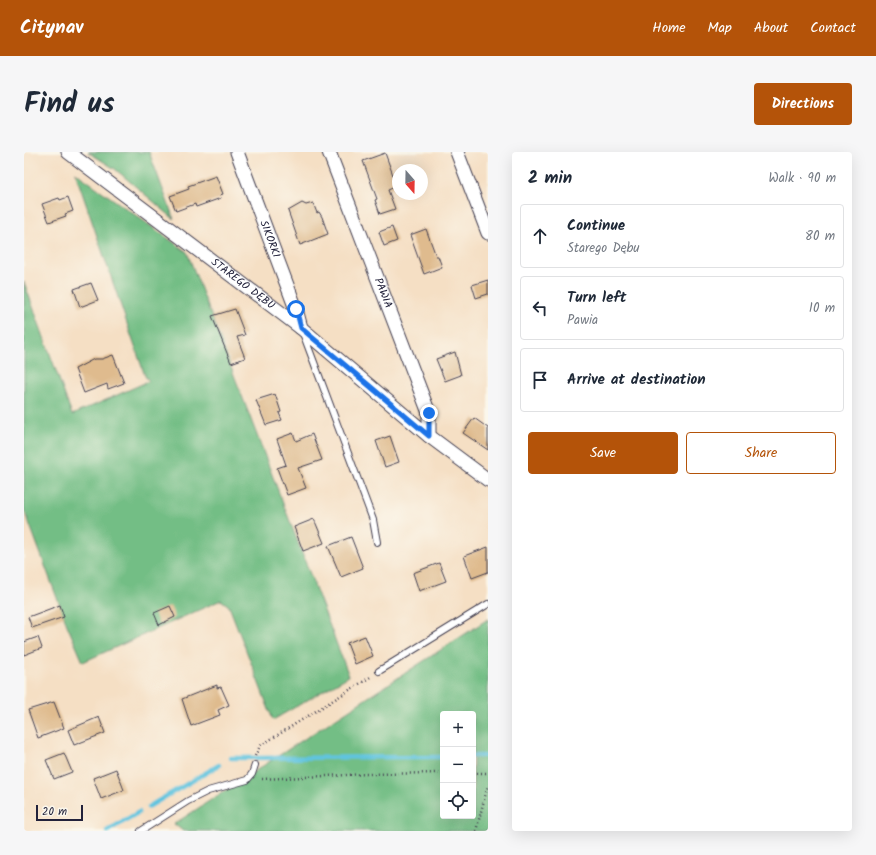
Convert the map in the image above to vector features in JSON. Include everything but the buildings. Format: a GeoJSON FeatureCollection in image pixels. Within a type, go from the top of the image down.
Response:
{"type":"FeatureCollection","features":[{"type":"Feature","properties":{"kind":"street","name":"STAREGO DĘBU"},"geometry":{"type":"LineString","coordinates":[[68,152],[301,328],[429,436],[488,480]]}},
{"type":"Feature","properties":{"kind":"street","name":"SIKORKI"},"geometry":{"type":"LineString","coordinates":[[236,152],[296,309],[301,328]]}},
{"type":"Feature","properties":{"kind":"street","name":"PAWIA"},"geometry":{"type":"LineString","coordinates":[[329,152],[429,413],[429,436]]}},
{"type":"Feature","properties":{"kind":"street"},"geometry":{"type":"LineString","coordinates":[[457,152],[488,233]]}},
{"type":"Feature","properties":{"kind":"lane"},"geometry":{"type":"LineString","coordinates":[[301,328],[373,520],[377,542]]}},
{"type":"Feature","properties":{"kind":"lane"},"geometry":{"type":"LineString","coordinates":[[380,671],[488,604]]}},
{"type":"Feature","properties":{"kind":"lane"},"geometry":{"type":"LineString","coordinates":[[141,831],[188,801],[208,791],[246,780],[250,777],[255,764]]}},
{"type":"Feature","properties":{"kind":"path"},"geometry":{"type":"LineString","coordinates":[[256,754],[260,746],[380,671]]}},
{"type":"Feature","properties":{"kind":"path"},"geometry":{"type":"LineString","coordinates":[[246,780],[367,774],[440,773]]}},
{"type":"Feature","properties":{"kind":"path"},"geometry":{"type":"LineString","coordinates":[[476,773],[488,773]]}},
{"type":"Feature","properties":{"kind":"path"},"geometry":{"type":"LineString","coordinates":[[476,831],[488,785]]}},
{"type":"Feature","properties":{"kind":"green space"},"geometry":{"type":"Polygon","coordinates":[[[88,152],[149,152],[174,219],[115,169],[88,152]]]}},
{"type":"Feature","properties":{"kind":"green space"},"geometry":{"type":"Polygon","coordinates":[[[75,172],[187,252],[349,676],[273,720],[229,606],[221,600],[83,662],[67,625],[24,509],[24,282],[72,415],[149,381],[145,376],[75,172]]]}},
{"type":"Feature","properties":{"kind":"green space"},"geometry":{"type":"Polygon","coordinates":[[[488,619],[488,831],[183,831],[174,824],[488,619]]]}},
{"type":"Feature","properties":{"kind":"waterway"},"geometry":{"type":"LineString","coordinates":[[476,756],[484,756]]}},
{"type":"Feature","properties":{"kind":"waterway"},"geometry":{"type":"LineString","coordinates":[[231,758],[440,757]]}},
{"type":"Feature","properties":{"kind":"waterway"},"geometry":{"type":"LineString","coordinates":[[148,807],[219,765]]}},
{"type":"Feature","properties":{"kind":"waterway"},"geometry":{"type":"LineString","coordinates":[[107,831],[139,812]]}},
{"type":"Feature","properties":{"kind":"route"},"geometry":{"type":"LineString","coordinates":[[296,309],[301,328],[429,436],[429,413]]}}]}
